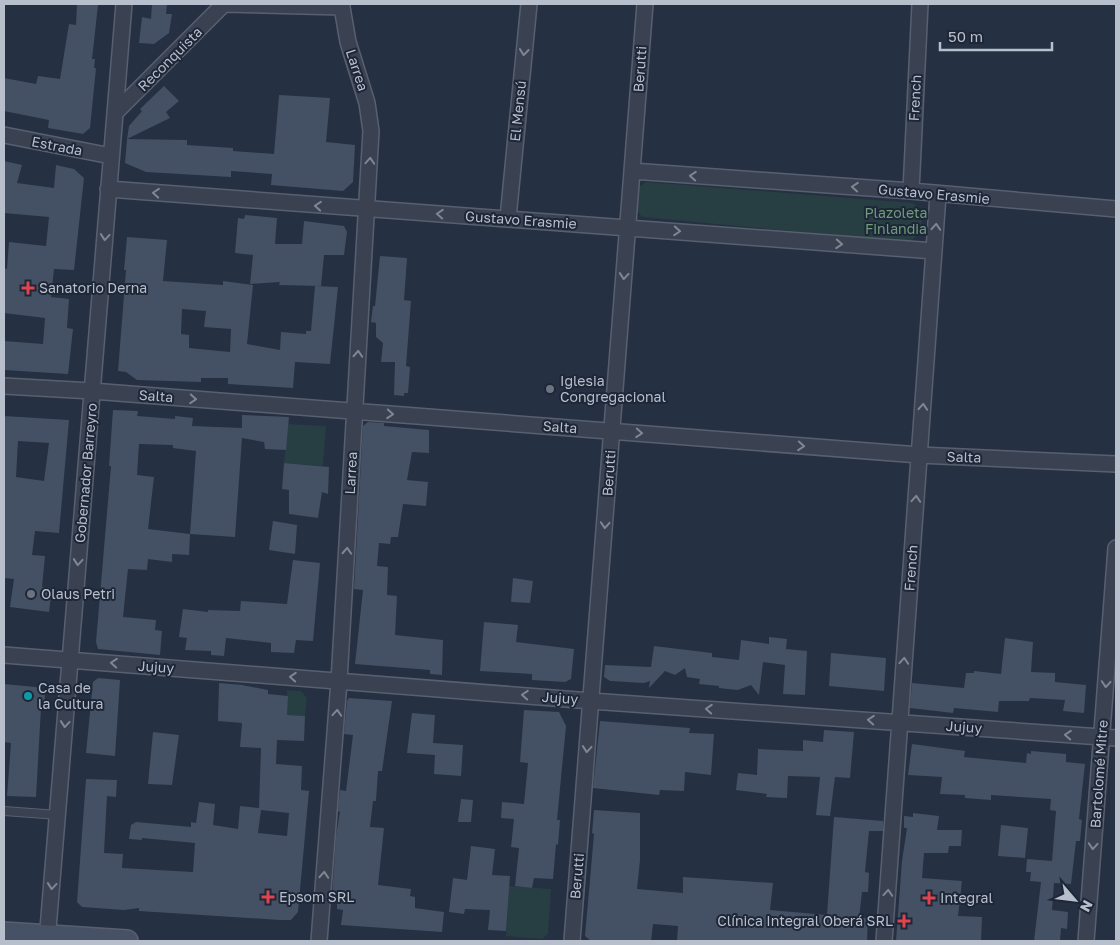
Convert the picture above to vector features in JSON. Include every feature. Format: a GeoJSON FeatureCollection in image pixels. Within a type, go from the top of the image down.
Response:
{"type":"FeatureCollection","features":[{"type":"Feature","properties":{"kind":"main road"},"geometry":{"type":"LineString","coordinates":[[4,933],[47,938],[127,941]]}},
{"type":"Feature","properties":{"kind":"street","name":"Gobernador Barreyro"},"geometry":{"type":"LineString","coordinates":[[47,938],[124,4]]}},
{"type":"Feature","properties":{"kind":"street","name":"Reconquista"},"geometry":{"type":"LineString","coordinates":[[115,113],[224,4]]}},
{"type":"Feature","properties":{"kind":"street"},"geometry":{"type":"LineString","coordinates":[[224,4],[342,5]]}},
{"type":"Feature","properties":{"kind":"street","name":"El Mensú"},"geometry":{"type":"LineString","coordinates":[[508,218],[529,4]]}},
{"type":"Feature","properties":{"kind":"street","name":"Berutti"},"geometry":{"type":"LineString","coordinates":[[572,941],[645,4]]}},
{"type":"Feature","properties":{"kind":"street","name":"French"},"geometry":{"type":"LineString","coordinates":[[911,191],[920,4]]}},
{"type":"Feature","properties":{"kind":"street","name":"Larrea"},"geometry":{"type":"LineString","coordinates":[[319,941],[339,681],[371,131],[367,102],[348,42],[342,5]]}},
{"type":"Feature","properties":{"kind":"street","name":"Estrada"},"geometry":{"type":"LineString","coordinates":[[4,135],[111,156]]}},
{"type":"Feature","properties":{"kind":"street","name":"Gustavo Erasmie"},"geometry":{"type":"LineString","coordinates":[[632,171],[911,191],[938,195],[1116,209]]}},
{"type":"Feature","properties":{"kind":"street","name":"Gustavo Erasmie"},"geometry":{"type":"LineString","coordinates":[[108,189],[934,251]]}},
{"type":"Feature","properties":{"kind":"street","name":"French"},"geometry":{"type":"LineString","coordinates":[[884,941],[938,195]]}},
{"type":"Feature","properties":{"kind":"street","name":"Salta"},"geometry":{"type":"LineString","coordinates":[[4,386],[92,391],[919,455],[1116,464]]}},
{"type":"Feature","properties":{"kind":"street","name":"Bartolomé Mitre"},"geometry":{"type":"LineString","coordinates":[[1086,941],[1109,738],[1116,548]]}},
{"type":"Feature","properties":{"kind":"street","name":"Jujuy"},"geometry":{"type":"LineString","coordinates":[[4,655],[1109,738]]}},
{"type":"Feature","properties":{"kind":"lane"},"geometry":{"type":"LineString","coordinates":[[4,811],[58,815]]}},
{"type":"Feature","properties":{"kind":"green space","name":"Plazoleta Finlandia"},"geometry":{"type":"Polygon","coordinates":[[[646,182],[913,203],[923,213],[920,233],[910,242],[642,217],[636,209],[638,188],[646,182]]]}},
{"type":"Feature","properties":{"kind":"green space"},"geometry":{"type":"Polygon","coordinates":[[[288,424],[326,426],[323,466],[284,463],[288,424]]]}},
{"type":"Feature","properties":{"kind":"green space"},"geometry":{"type":"Polygon","coordinates":[[[287,690],[301,691],[307,698],[305,716],[287,715],[287,690]]]}},
{"type":"Feature","properties":{"kind":"green space"},"geometry":{"type":"Polygon","coordinates":[[[509,886],[551,889],[548,934],[542,939],[506,936],[509,886]]]}},
{"type":"Feature","properties":{"kind":"building"},"geometry":{"type":"Polygon","coordinates":[[[77,4],[98,5],[92,59],[95,59],[94,68],[96,68],[90,128],[83,134],[48,128],[49,120],[4,111],[4,78],[36,84],[38,76],[60,79],[69,24],[76,25],[77,4]]]}},
{"type":"Feature","properties":{"kind":"building"},"geometry":{"type":"Polygon","coordinates":[[[152,4],[167,4],[166,14],[172,14],[169,33],[154,44],[139,43],[142,17],[151,19],[152,4]]]}},
{"type":"Feature","properties":{"kind":"building"},"geometry":{"type":"Polygon","coordinates":[[[164,86],[179,101],[166,112],[170,118],[127,139],[129,126],[142,111],[140,109],[164,86]]]}},
{"type":"Feature","properties":{"kind":"building"},"geometry":{"type":"Polygon","coordinates":[[[279,95],[330,98],[326,142],[355,145],[353,182],[343,191],[271,185],[272,174],[231,171],[231,177],[146,172],[125,163],[127,139],[187,140],[187,145],[233,148],[233,151],[274,154],[279,95]]]}},
{"type":"Feature","properties":{"kind":"building"},"geometry":{"type":"Polygon","coordinates":[[[4,161],[22,165],[17,183],[54,188],[56,165],[74,169],[84,178],[74,270],[54,269],[51,297],[69,299],[67,328],[73,329],[68,374],[4,370],[4,341],[43,344],[45,318],[4,313],[4,268],[7,269],[9,242],[46,246],[49,217],[4,213],[4,161]]]}},
{"type":"Feature","properties":{"kind":"building"},"geometry":{"type":"Polygon","coordinates":[[[245,215],[277,218],[275,244],[302,244],[304,221],[344,226],[347,232],[344,255],[324,255],[321,286],[279,285],[280,282],[250,284],[253,255],[235,253],[238,218],[244,219],[245,215]]]}},
{"type":"Feature","properties":{"kind":"building"},"geometry":{"type":"Polygon","coordinates":[[[127,237],[167,240],[163,281],[223,285],[223,281],[253,285],[247,344],[280,350],[281,332],[306,334],[306,331],[311,331],[315,286],[338,287],[330,364],[295,362],[293,388],[228,384],[228,378],[201,378],[201,382],[137,380],[126,372],[118,371],[126,270],[124,270],[127,237]],[[182,309],[181,334],[189,335],[189,348],[230,352],[231,329],[204,327],[206,311],[182,309]]]}},
{"type":"Feature","properties":{"kind":"building"},"geometry":{"type":"Polygon","coordinates":[[[380,256],[407,258],[404,300],[411,301],[406,366],[410,367],[408,393],[404,393],[404,396],[394,395],[395,362],[381,362],[383,343],[376,337],[376,323],[371,322],[373,306],[375,306],[380,256]]]}},
{"type":"Feature","properties":{"kind":"building"},"geometry":{"type":"Polygon","coordinates":[[[113,410],[138,411],[137,416],[175,419],[175,416],[193,418],[192,426],[242,428],[242,415],[289,417],[286,450],[265,449],[264,442],[242,438],[235,537],[190,534],[189,555],[172,554],[172,562],[148,559],[147,570],[128,569],[123,617],[156,620],[155,630],[162,631],[160,655],[98,649],[96,642],[111,466],[109,466],[113,410]],[[139,444],[137,475],[154,477],[148,529],[190,534],[196,451],[173,448],[173,445],[139,444]]]}},
{"type":"Feature","properties":{"kind":"building"},"geometry":{"type":"Polygon","coordinates":[[[4,416],[69,420],[59,533],[35,531],[32,555],[45,556],[42,587],[52,588],[49,612],[10,607],[14,579],[4,578],[4,416]],[[18,441],[16,477],[44,481],[49,443],[18,441]]]}},
{"type":"Feature","properties":{"kind":"building"},"geometry":{"type":"Polygon","coordinates":[[[368,422],[384,423],[384,426],[429,430],[429,453],[412,452],[407,480],[428,482],[426,506],[403,504],[398,537],[391,537],[390,544],[379,543],[377,566],[388,567],[387,595],[397,596],[395,635],[443,640],[442,675],[430,674],[430,670],[355,664],[363,590],[354,589],[363,426],[368,422]]]}},
{"type":"Feature","properties":{"kind":"building"},"geometry":{"type":"Polygon","coordinates":[[[284,463],[329,467],[328,494],[322,492],[318,518],[289,514],[289,490],[282,489],[284,463]]]}},
{"type":"Feature","properties":{"kind":"building"},"geometry":{"type":"Polygon","coordinates":[[[273,521],[297,525],[295,554],[269,550],[273,521]]]}},
{"type":"Feature","properties":{"kind":"building"},"geometry":{"type":"Polygon","coordinates":[[[293,560],[320,563],[313,641],[296,640],[294,653],[271,652],[271,643],[226,638],[224,656],[211,655],[211,651],[185,650],[187,638],[179,637],[183,609],[208,612],[208,610],[240,611],[241,601],[287,604],[293,560]]]}},
{"type":"Feature","properties":{"kind":"building"},"geometry":{"type":"Polygon","coordinates":[[[513,578],[533,581],[530,603],[511,602],[513,578]]]}},
{"type":"Feature","properties":{"kind":"building"},"geometry":{"type":"Polygon","coordinates":[[[484,622],[518,625],[516,642],[574,649],[571,679],[565,682],[532,680],[532,674],[480,671],[484,622]]]}},
{"type":"Feature","properties":{"kind":"building"},"geometry":{"type":"Polygon","coordinates":[[[769,637],[787,639],[786,649],[807,651],[805,695],[783,694],[785,665],[763,662],[759,695],[751,685],[738,690],[699,684],[700,679],[687,677],[685,668],[675,675],[665,671],[649,688],[650,681],[644,683],[610,681],[604,677],[605,665],[651,667],[654,646],[712,653],[712,657],[739,660],[741,640],[769,644],[769,637]]]}},
{"type":"Feature","properties":{"kind":"building"},"geometry":{"type":"Polygon","coordinates":[[[1005,638],[1033,642],[1031,672],[1055,673],[1055,682],[1086,685],[1084,713],[1063,711],[1065,700],[1030,698],[1029,701],[999,701],[998,712],[954,708],[953,713],[910,708],[912,683],[964,688],[966,673],[974,673],[974,671],[1001,674],[1005,638]]]}},
{"type":"Feature","properties":{"kind":"building"},"geometry":{"type":"Polygon","coordinates":[[[831,653],[886,658],[884,691],[829,686],[831,653]]]}},
{"type":"Feature","properties":{"kind":"building"},"geometry":{"type":"Polygon","coordinates":[[[98,678],[120,680],[115,756],[86,753],[93,682],[98,678]]]}},
{"type":"Feature","properties":{"kind":"building"},"geometry":{"type":"Polygon","coordinates":[[[219,683],[242,685],[268,690],[268,694],[288,696],[287,715],[305,716],[304,741],[277,740],[276,764],[302,766],[301,790],[309,791],[298,912],[291,920],[280,920],[139,911],[139,908],[124,910],[82,907],[77,902],[86,779],[117,780],[116,797],[107,796],[104,853],[123,854],[122,868],[193,872],[195,843],[142,838],[142,840],[129,839],[131,825],[136,822],[191,827],[191,822],[196,823],[199,802],[215,804],[213,825],[238,829],[240,806],[259,808],[261,748],[240,747],[242,723],[218,721],[219,683]],[[261,810],[258,833],[287,836],[289,813],[261,810]]]}},
{"type":"Feature","properties":{"kind":"building"},"geometry":{"type":"Polygon","coordinates":[[[4,684],[36,687],[45,693],[44,708],[41,708],[36,797],[7,796],[11,743],[4,742],[4,684]]]}},
{"type":"Feature","properties":{"kind":"building"},"geometry":{"type":"Polygon","coordinates":[[[349,698],[392,701],[382,771],[378,771],[376,801],[373,801],[370,827],[384,828],[378,885],[411,889],[410,896],[415,897],[415,908],[444,912],[442,932],[341,925],[343,910],[337,909],[337,898],[332,897],[336,836],[340,812],[338,811],[340,790],[346,791],[353,735],[344,734],[347,701],[349,698]]]}},
{"type":"Feature","properties":{"kind":"building"},"geometry":{"type":"Polygon","coordinates":[[[524,710],[559,712],[566,726],[557,820],[560,820],[558,845],[556,844],[553,879],[534,878],[532,888],[515,886],[519,848],[511,847],[514,819],[501,818],[502,802],[524,804],[528,763],[520,762],[524,710]]]}},
{"type":"Feature","properties":{"kind":"building"},"geometry":{"type":"Polygon","coordinates":[[[412,713],[435,715],[433,743],[463,745],[461,776],[434,774],[435,755],[407,753],[412,713]]]}},
{"type":"Feature","properties":{"kind":"building"},"geometry":{"type":"Polygon","coordinates":[[[600,721],[690,728],[689,733],[714,734],[711,775],[685,772],[684,791],[660,790],[659,795],[593,788],[600,721]]]}},
{"type":"Feature","properties":{"kind":"building"},"geometry":{"type":"Polygon","coordinates":[[[824,730],[854,732],[850,778],[835,777],[830,816],[816,815],[820,777],[788,776],[787,798],[766,797],[767,794],[736,790],[738,773],[757,775],[758,749],[803,751],[803,740],[823,742],[824,730]]]}},
{"type":"Feature","properties":{"kind":"building"},"geometry":{"type":"Polygon","coordinates":[[[153,732],[179,735],[172,785],[148,784],[153,732]]]}},
{"type":"Feature","properties":{"kind":"building"},"geometry":{"type":"Polygon","coordinates":[[[912,744],[965,751],[964,757],[1026,763],[1027,753],[1031,754],[1031,751],[1066,754],[1066,762],[1085,764],[1079,819],[1082,820],[1080,841],[1076,841],[1071,884],[1054,883],[1052,910],[1068,912],[1067,929],[1061,928],[1060,941],[1034,941],[1041,882],[1030,881],[1031,872],[1026,872],[1027,859],[1052,861],[1056,811],[1050,810],[1051,799],[991,795],[991,800],[965,798],[965,795],[940,794],[942,777],[908,775],[912,744]]]}},
{"type":"Feature","properties":{"kind":"building"},"geometry":{"type":"Polygon","coordinates":[[[461,799],[473,800],[471,822],[458,822],[461,799]]]}},
{"type":"Feature","properties":{"kind":"building"},"geometry":{"type":"Polygon","coordinates":[[[594,810],[640,813],[640,860],[637,889],[683,893],[683,877],[773,883],[770,910],[827,915],[834,817],[883,821],[883,831],[869,831],[865,872],[869,873],[868,892],[862,892],[859,918],[868,918],[867,941],[677,941],[678,926],[653,924],[651,941],[591,941],[585,936],[594,834],[592,833],[594,810]]]}},
{"type":"Feature","properties":{"kind":"building"},"geometry":{"type":"Polygon","coordinates":[[[913,813],[939,816],[937,830],[962,830],[961,846],[949,846],[948,853],[924,853],[922,878],[962,881],[958,916],[982,917],[981,941],[896,941],[902,861],[907,828],[904,828],[904,816],[913,817],[913,813]]]}},
{"type":"Feature","properties":{"kind":"building"},"geometry":{"type":"Polygon","coordinates":[[[1001,825],[1028,828],[1025,858],[998,856],[1001,825]]]}},
{"type":"Feature","properties":{"kind":"building"},"geometry":{"type":"Polygon","coordinates":[[[471,846],[495,849],[492,875],[510,876],[506,931],[488,930],[490,910],[465,909],[464,914],[449,912],[453,878],[467,880],[471,846]]]}},
{"type":"Feature","properties":{"kind":"place","name":"Sanatorio Derna"},"geometry":{"type":"Point","coordinates":[28,288]}},
{"type":"Feature","properties":{"kind":"place","name":"Iglesia Congregacional"},"geometry":{"type":"Point","coordinates":[550,389]}},
{"type":"Feature","properties":{"kind":"place","name":"Olaus Petri"},"geometry":{"type":"Point","coordinates":[31,594]}},
{"type":"Feature","properties":{"kind":"place","name":"Casa de la Cultura"},"geometry":{"type":"Point","coordinates":[28,696]}},
{"type":"Feature","properties":{"kind":"place","name":"Epsom SRL"},"geometry":{"type":"Point","coordinates":[268,897]}},
{"type":"Feature","properties":{"kind":"place","name":"Integral"},"geometry":{"type":"Point","coordinates":[929,898]}},
{"type":"Feature","properties":{"kind":"place","name":"Clínica Integral Oberá SRL"},"geometry":{"type":"Point","coordinates":[904,921]}}]}
